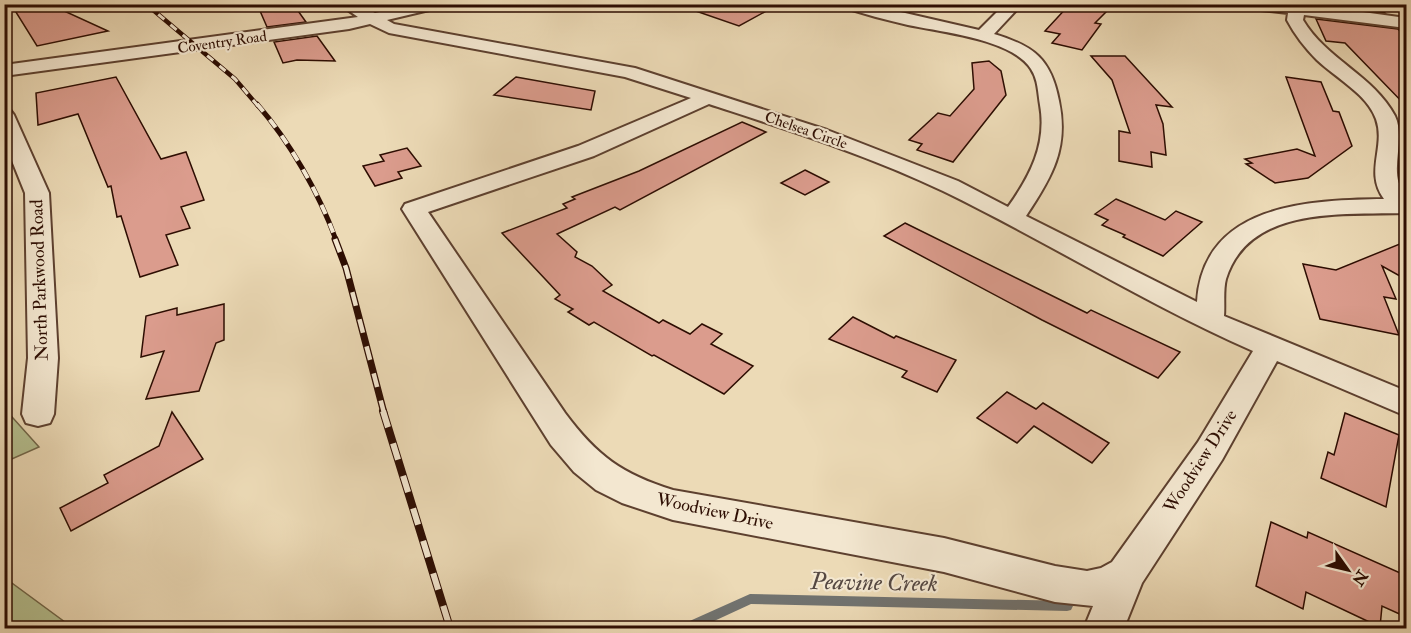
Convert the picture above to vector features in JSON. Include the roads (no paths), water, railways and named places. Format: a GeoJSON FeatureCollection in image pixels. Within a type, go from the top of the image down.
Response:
{"type":"FeatureCollection","features":[{"type":"Feature","properties":{"kind":"street","name":"Chelsea Circle"},"geometry":{"type":"LineString","coordinates":[[346,4],[373,20],[400,30],[628,72],[710,97],[873,154],[950,186],[1013,217],[1210,321],[1407,404]]}},
{"type":"Feature","properties":{"kind":"street","name":"Coventry Road"},"geometry":{"type":"LineString","coordinates":[[4,71],[373,20],[437,4]]}},
{"type":"Feature","properties":{"kind":"street"},"geometry":{"type":"LineString","coordinates":[[847,4],[982,36],[1007,44],[1037,63],[1044,77],[1051,105],[1052,135],[1045,167],[1013,217]]}},
{"type":"Feature","properties":{"kind":"street"},"geometry":{"type":"LineString","coordinates":[[982,36],[1015,4]]}},
{"type":"Feature","properties":{"kind":"street"},"geometry":{"type":"LineString","coordinates":[[1252,4],[1297,7],[1407,23]]}},
{"type":"Feature","properties":{"kind":"street"},"geometry":{"type":"LineString","coordinates":[[1297,7],[1295,20],[1309,41],[1375,103],[1385,117],[1389,147],[1386,183],[1389,190],[1405,206]]}},
{"type":"Feature","properties":{"kind":"street","name":"Woodview Drive"},"geometry":{"type":"LineString","coordinates":[[710,97],[586,152],[414,209],[530,387],[572,446],[600,474],[635,493],[673,505],[944,555],[1055,584],[1087,589],[1108,585],[1126,574],[1210,451],[1270,348]]}},
{"type":"Feature","properties":{"kind":"street","name":"North Parkwood Road"},"geometry":{"type":"LineString","coordinates":[[4,116],[38,193],[44,358],[38,414]]}},
{"type":"Feature","properties":{"kind":"street"},"geometry":{"type":"LineString","coordinates":[[1210,321],[1208,295],[1217,262],[1234,239],[1247,230],[1292,214],[1316,209],[1405,206]]}},
{"type":"Feature","properties":{"kind":"street"},"geometry":{"type":"LineString","coordinates":[[1104,628],[1126,574]]}},
{"type":"Feature","properties":{"kind":"waterway","name":"Peavine Creek"},"geometry":{"type":"LineString","coordinates":[[687,628],[750,599],[1067,606]]}},
{"type":"Feature","properties":{"kind":"railway"},"geometry":{"type":"LineString","coordinates":[[146,4],[235,79],[258,106]]}},
{"type":"Feature","properties":{"kind":"railway"},"geometry":{"type":"LineString","coordinates":[[257,104],[281,135],[302,169],[321,204],[336,240]]}},
{"type":"Feature","properties":{"kind":"railway"},"geometry":{"type":"LineString","coordinates":[[335,239],[346,268],[384,413]]}},
{"type":"Feature","properties":{"kind":"railway"},"geometry":{"type":"LineString","coordinates":[[383,411],[450,628]]}}]}
